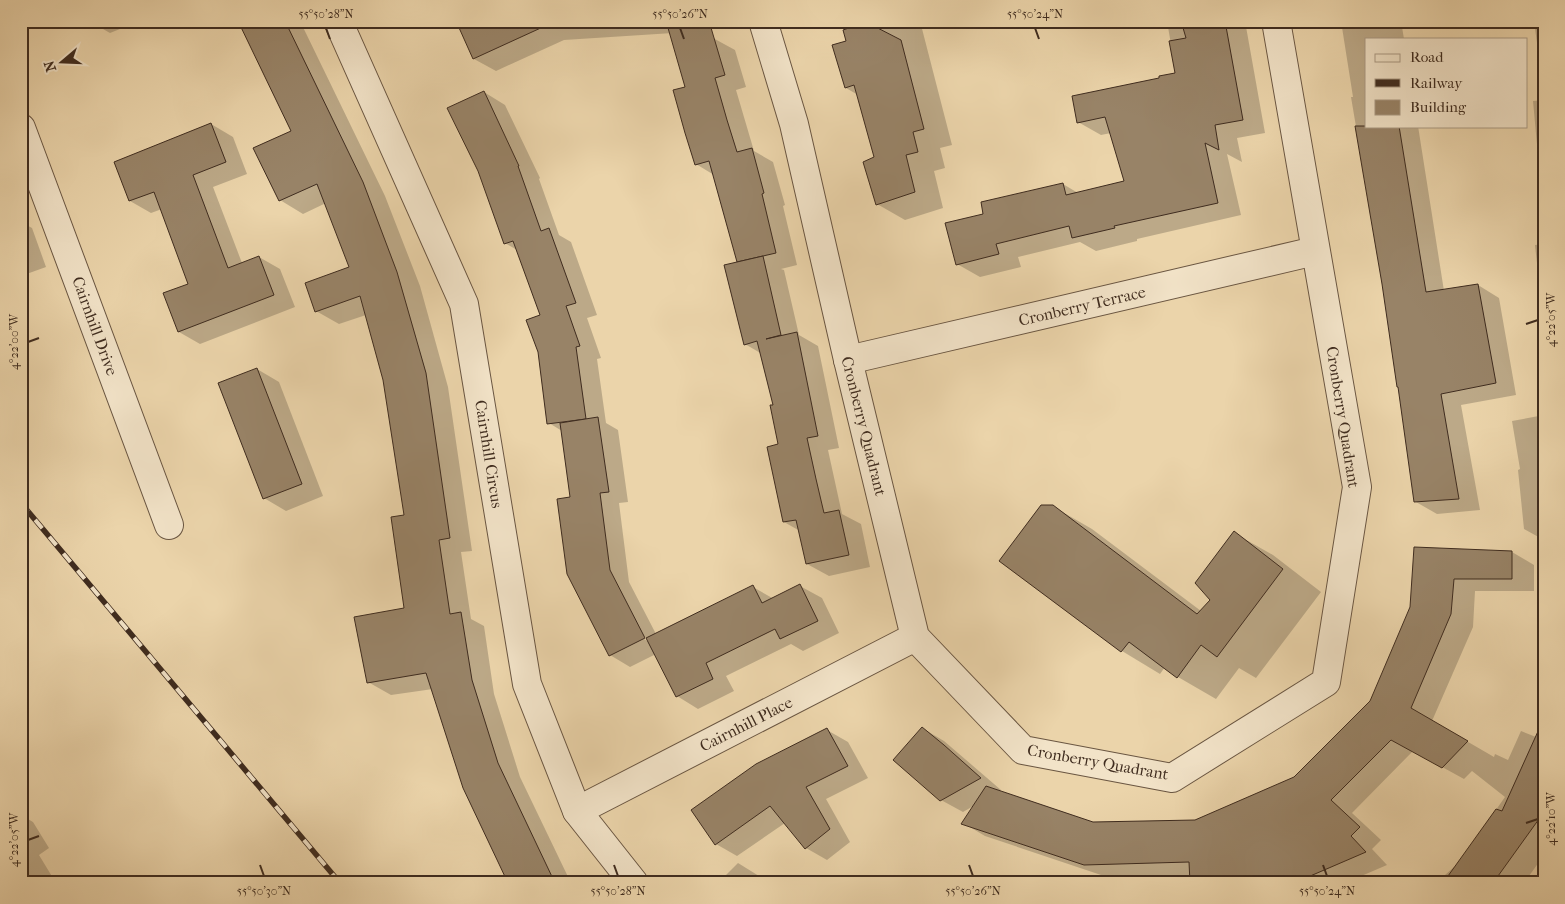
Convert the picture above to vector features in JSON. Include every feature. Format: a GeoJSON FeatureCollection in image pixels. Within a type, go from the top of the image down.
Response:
{"type":"FeatureCollection","features":[{"type":"Feature","properties":{"kind":"street","name":"Cairnhill Circus"},"geometry":{"type":"LineString","coordinates":[[338,21],[464,304],[527,684],[577,811],[634,883]]}},
{"type":"Feature","properties":{"kind":"street","name":"Cronberry Quadrant"},"geometry":{"type":"LineString","coordinates":[[763,21],[794,124],[848,360],[916,637],[1023,750],[1172,778],[1326,682],[1357,487],[1276,21]]}},
{"type":"Feature","properties":{"kind":"street","name":"Cairnhill Drive"},"geometry":{"type":"LineString","coordinates":[[21,128],[169,525]]}},
{"type":"Feature","properties":{"kind":"street","name":"Cronberry Terrace"},"geometry":{"type":"LineString","coordinates":[[848,360],[1315,251]]}},
{"type":"Feature","properties":{"kind":"street","name":"Cairnhill Place"},"geometry":{"type":"LineString","coordinates":[[577,811],[916,637]]}},
{"type":"Feature","properties":{"kind":"building"},"geometry":{"type":"Polygon","coordinates":[[[238,21],[285,21],[363,182],[397,272],[426,373],[450,538],[439,540],[450,614],[461,612],[472,680],[498,763],[555,883],[508,883],[463,788],[426,673],[367,683],[354,617],[404,608],[391,517],[404,515],[383,380],[360,296],[315,312],[305,283],[349,267],[317,184],[279,201],[253,148],[291,131],[238,21]]]}},
{"type":"Feature","properties":{"kind":"building"},"geometry":{"type":"Polygon","coordinates":[[[456,21],[556,21],[473,59],[456,21]]]}},
{"type":"Feature","properties":{"kind":"building"},"geometry":{"type":"Polygon","coordinates":[[[666,21],[709,21],[725,75],[715,78],[727,120],[737,152],[752,148],[764,193],[762,194],[776,253],[737,262],[709,161],[695,165],[685,133],[673,90],[685,87],[666,21]]]}},
{"type":"Feature","properties":{"kind":"building"},"geometry":{"type":"Polygon","coordinates":[[[1181,21],[1225,21],[1243,120],[1215,125],[1219,150],[1205,143],[1218,203],[1114,226],[1115,228],[1072,238],[1069,226],[996,244],[999,254],[956,265],[945,223],[983,214],[981,202],[1063,183],[1066,195],[1124,181],[1105,117],[1077,123],[1072,96],[1175,73],[1169,41],[1186,38],[1181,21]]]}},
{"type":"Feature","properties":{"kind":"building"},"geometry":{"type":"Polygon","coordinates":[[[866,22],[901,40],[924,129],[913,132],[918,152],[906,155],[915,192],[876,205],[863,162],[874,157],[854,85],[845,88],[832,45],[846,41],[843,30],[866,22]]]}},
{"type":"Feature","properties":{"kind":"building"},"geometry":{"type":"Polygon","coordinates":[[[484,91],[519,166],[541,231],[549,228],[576,303],[566,306],[580,346],[576,347],[586,419],[547,424],[538,352],[526,320],[540,315],[513,241],[504,244],[478,171],[447,108],[484,91]]]}},
{"type":"Feature","properties":{"kind":"building"},"geometry":{"type":"Polygon","coordinates":[[[211,123],[226,162],[193,175],[228,268],[259,256],[274,295],[178,332],[163,293],[188,284],[154,192],[129,201],[114,162],[211,123]]]}},
{"type":"Feature","properties":{"kind":"building"},"geometry":{"type":"Polygon","coordinates":[[[1355,126],[1365,126],[1365,128],[1399,128],[1426,292],[1478,284],[1496,383],[1441,394],[1459,499],[1414,502],[1382,284],[1355,126]]]}},
{"type":"Feature","properties":{"kind":"building"},"geometry":{"type":"Polygon","coordinates":[[[763,256],[781,335],[766,339],[797,332],[818,436],[807,438],[816,479],[824,513],[839,510],[849,555],[806,564],[796,520],[783,522],[767,447],[778,444],[770,405],[773,405],[757,341],[744,345],[724,265],[763,256]]]}},
{"type":"Feature","properties":{"kind":"building"},"geometry":{"type":"Polygon","coordinates":[[[257,368],[302,484],[263,499],[218,383],[257,368]]]}},
{"type":"Feature","properties":{"kind":"building"},"geometry":{"type":"Polygon","coordinates":[[[598,417],[609,492],[600,493],[610,570],[645,638],[609,656],[567,574],[557,499],[570,497],[560,423],[598,417]]]}},
{"type":"Feature","properties":{"kind":"building"},"geometry":{"type":"Polygon","coordinates":[[[1041,505],[1053,505],[1197,614],[1210,600],[1195,583],[1234,531],[1283,569],[1217,657],[1201,645],[1177,678],[1129,642],[1121,652],[999,561],[1041,505]]]}},
{"type":"Feature","properties":{"kind":"building"},"geometry":{"type":"Polygon","coordinates":[[[1414,547],[1512,551],[1512,579],[1454,579],[1451,614],[1411,708],[1468,741],[1442,768],[1391,740],[1331,800],[1360,827],[1351,836],[1366,852],[1294,883],[1190,883],[1189,862],[1084,865],[961,824],[986,786],[1093,822],[1195,820],[1294,777],[1370,701],[1410,607],[1414,547]]]}},
{"type":"Feature","properties":{"kind":"building"},"geometry":{"type":"Polygon","coordinates":[[[800,584],[818,621],[780,639],[775,629],[706,663],[713,679],[676,697],[646,638],[753,585],[762,603],[800,584]]]}},
{"type":"Feature","properties":{"kind":"building"},"geometry":{"type":"Polygon","coordinates":[[[1544,718],[1544,812],[1493,883],[1443,883],[1496,809],[1502,811],[1544,718]]]}},
{"type":"Feature","properties":{"kind":"building"},"geometry":{"type":"Polygon","coordinates":[[[922,727],[981,778],[940,801],[893,760],[922,727]]]}},
{"type":"Feature","properties":{"kind":"building"},"geometry":{"type":"Polygon","coordinates":[[[827,728],[848,766],[806,787],[830,829],[805,849],[770,806],[715,845],[691,810],[756,764],[827,728]]]}},
{"type":"Feature","properties":{"kind":"railway"},"geometry":{"type":"LineString","coordinates":[[21,503],[340,883]]}}]}
